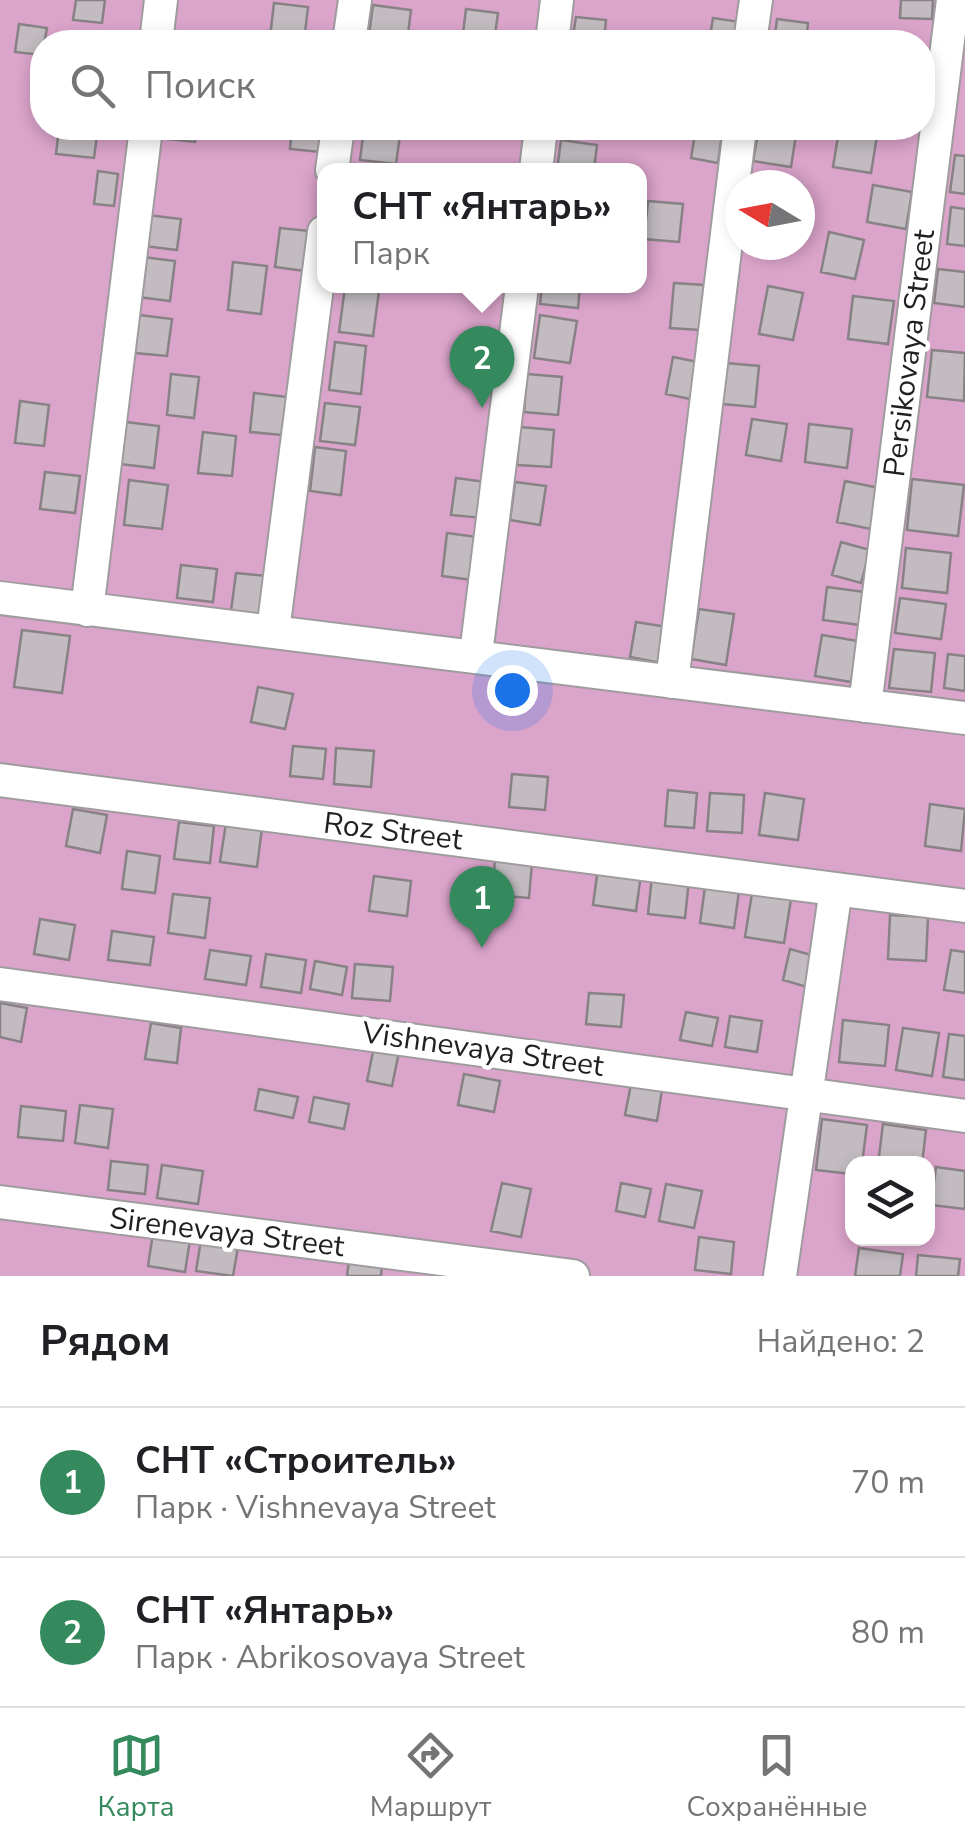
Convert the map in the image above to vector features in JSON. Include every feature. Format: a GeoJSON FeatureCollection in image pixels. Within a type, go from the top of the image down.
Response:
{"type":"FeatureCollection","features":[{"type":"Feature","properties":{"kind":"street"},"geometry":{"type":"LineString","coordinates":[[157,30],[161,0]]}},
{"type":"Feature","properties":{"kind":"street"},"geometry":{"type":"LineString","coordinates":[[350,30],[354,0]]}},
{"type":"Feature","properties":{"kind":"street"},"geometry":{"type":"LineString","coordinates":[[553,30],[557,0]]}},
{"type":"Feature","properties":{"kind":"street"},"geometry":{"type":"LineString","coordinates":[[752,30],[756,0]]}},
{"type":"Feature","properties":{"kind":"street","name":"Persikovaya Street"},"geometry":{"type":"LineString","coordinates":[[864,706],[953,0]]}},
{"type":"Feature","properties":{"kind":"street"},"geometry":{"type":"LineString","coordinates":[[87,610],[145,140]]}},
{"type":"Feature","properties":{"kind":"street"},"geometry":{"type":"LineString","coordinates":[[672,682],[739,140]]}},
{"type":"Feature","properties":{"kind":"street"},"geometry":{"type":"LineString","coordinates":[[272,631],[317,286]]}},
{"type":"Feature","properties":{"kind":"street"},"geometry":{"type":"LineString","coordinates":[[476,654],[521,293]]}},
{"type":"Feature","properties":{"kind":"street"},"geometry":{"type":"LineString","coordinates":[[0,598],[476,654],[965,718]]}},
{"type":"Feature","properties":{"kind":"street","name":"Roz Street"},"geometry":{"type":"LineString","coordinates":[[0,780],[965,906]]}},
{"type":"Feature","properties":{"kind":"street"},"geometry":{"type":"LineString","coordinates":[[780,1276],[836,889]]}},
{"type":"Feature","properties":{"kind":"street","name":"Vishnevaya Street"},"geometry":{"type":"LineString","coordinates":[[0,984],[965,1116]]}},
{"type":"Feature","properties":{"kind":"street","name":"Sirenevaya Street"},"geometry":{"type":"LineString","coordinates":[[0,1202],[572,1276]]}},
{"type":"Feature","properties":{"kind":"shaded area"},"geometry":{"type":"Polygon","coordinates":[[[0,0],[965,0],[965,1276],[0,1276],[0,0]]]}},
{"type":"Feature","properties":{"kind":"building"},"geometry":{"type":"Polygon","coordinates":[[[76,0],[105,0],[102,23],[73,20],[76,0]]]}},
{"type":"Feature","properties":{"kind":"building"},"geometry":{"type":"Polygon","coordinates":[[[901,0],[933,0],[932,19],[900,18],[901,0]]]}},
{"type":"Feature","properties":{"kind":"building"},"geometry":{"type":"Polygon","coordinates":[[[274,3],[308,7],[305,30],[271,30],[274,3]]]}},
{"type":"Feature","properties":{"kind":"building"},"geometry":{"type":"Polygon","coordinates":[[[373,5],[411,10],[408,30],[370,30],[373,5]]]}},
{"type":"Feature","properties":{"kind":"building"},"geometry":{"type":"Polygon","coordinates":[[[466,9],[498,13],[496,30],[463,30],[466,9]]]}},
{"type":"Feature","properties":{"kind":"building"},"geometry":{"type":"Polygon","coordinates":[[[576,17],[606,20],[605,30],[574,30],[576,17]]]}},
{"type":"Feature","properties":{"kind":"building"},"geometry":{"type":"Polygon","coordinates":[[[713,18],[740,22],[739,30],[711,30],[713,18]]]}},
{"type":"Feature","properties":{"kind":"building"},"geometry":{"type":"Polygon","coordinates":[[[777,19],[808,23],[807,30],[776,30],[777,19]]]}},
{"type":"Feature","properties":{"kind":"building"},"geometry":{"type":"Polygon","coordinates":[[[19,24],[47,28],[30,30],[30,54],[15,52],[19,24]]]}},
{"type":"Feature","properties":{"kind":"building"},"geometry":{"type":"Polygon","coordinates":[[[58,140],[96,140],[94,158],[56,154],[58,140]]]}},
{"type":"Feature","properties":{"kind":"building"},"geometry":{"type":"Polygon","coordinates":[[[291,140],[322,140],[320,152],[290,149],[291,140]]]}},
{"type":"Feature","properties":{"kind":"building"},"geometry":{"type":"Polygon","coordinates":[[[362,140],[399,140],[396,163],[360,160],[362,140]]]}},
{"type":"Feature","properties":{"kind":"building"},"geometry":{"type":"Polygon","coordinates":[[[561,140],[597,145],[595,163],[558,163],[561,140]]]}},
{"type":"Feature","properties":{"kind":"building"},"geometry":{"type":"Polygon","coordinates":[[[694,140],[721,140],[718,163],[691,158],[694,140]]]}},
{"type":"Feature","properties":{"kind":"building"},"geometry":{"type":"Polygon","coordinates":[[[757,140],[795,140],[791,167],[753,161],[757,140]]]}},
{"type":"Feature","properties":{"kind":"building"},"geometry":{"type":"Polygon","coordinates":[[[837,140],[876,140],[871,173],[833,167],[837,140]]]}},
{"type":"Feature","properties":{"kind":"building"},"geometry":{"type":"Polygon","coordinates":[[[955,155],[965,156],[965,194],[950,192],[955,155]]]}},
{"type":"Feature","properties":{"kind":"building"},"geometry":{"type":"Polygon","coordinates":[[[98,171],[118,174],[114,206],[94,204],[98,171]]]}},
{"type":"Feature","properties":{"kind":"building"},"geometry":{"type":"Polygon","coordinates":[[[873,185],[912,192],[906,229],[867,222],[873,185]]]}},
{"type":"Feature","properties":{"kind":"building"},"geometry":{"type":"Polygon","coordinates":[[[648,201],[683,204],[679,242],[647,239],[648,201]]]}},
{"type":"Feature","properties":{"kind":"building"},"geometry":{"type":"Polygon","coordinates":[[[951,207],[965,209],[965,246],[947,244],[951,207]]]}},
{"type":"Feature","properties":{"kind":"building"},"geometry":{"type":"Polygon","coordinates":[[[147,215],[181,219],[177,250],[144,246],[147,215]]]}},
{"type":"Feature","properties":{"kind":"building"},"geometry":{"type":"Polygon","coordinates":[[[280,228],[310,231],[305,271],[275,267],[280,228]]]}},
{"type":"Feature","properties":{"kind":"building"},"geometry":{"type":"Polygon","coordinates":[[[829,232],[864,240],[855,279],[821,272],[829,232]]]}},
{"type":"Feature","properties":{"kind":"building"},"geometry":{"type":"Polygon","coordinates":[[[143,257],[175,261],[170,301],[138,297],[143,257]]]}},
{"type":"Feature","properties":{"kind":"building"},"geometry":{"type":"Polygon","coordinates":[[[233,262],[267,266],[261,314],[228,310],[233,262]]]}},
{"type":"Feature","properties":{"kind":"building"},"geometry":{"type":"Polygon","coordinates":[[[938,269],[965,272],[965,307],[934,303],[938,269]]]}},
{"type":"Feature","properties":{"kind":"building"},"geometry":{"type":"Polygon","coordinates":[[[674,283],[704,285],[700,330],[670,328],[674,283]]]}},
{"type":"Feature","properties":{"kind":"building"},"geometry":{"type":"Polygon","coordinates":[[[768,286],[803,293],[793,340],[759,334],[768,286]]]}},
{"type":"Feature","properties":{"kind":"building"},"geometry":{"type":"Polygon","coordinates":[[[344,293],[379,293],[373,336],[339,332],[344,293]]]}},
{"type":"Feature","properties":{"kind":"building"},"geometry":{"type":"Polygon","coordinates":[[[541,293],[579,293],[578,308],[540,304],[541,293]]]}},
{"type":"Feature","properties":{"kind":"building"},"geometry":{"type":"Polygon","coordinates":[[[853,296],[894,301],[888,344],[848,339],[853,296]]]}},
{"type":"Feature","properties":{"kind":"building"},"geometry":{"type":"Polygon","coordinates":[[[139,315],[172,319],[167,356],[135,353],[139,315]]]}},
{"type":"Feature","properties":{"kind":"building"},"geometry":{"type":"Polygon","coordinates":[[[540,315],[577,321],[570,363],[534,358],[540,315]]]}},
{"type":"Feature","properties":{"kind":"building"},"geometry":{"type":"Polygon","coordinates":[[[335,342],[366,346],[361,394],[329,390],[335,342]]]}},
{"type":"Feature","properties":{"kind":"building"},"geometry":{"type":"Polygon","coordinates":[[[932,350],[965,353],[964,401],[927,397],[932,350]]]}},
{"type":"Feature","properties":{"kind":"building"},"geometry":{"type":"Polygon","coordinates":[[[673,357],[698,362],[690,399],[666,394],[673,357]]]}},
{"type":"Feature","properties":{"kind":"building"},"geometry":{"type":"Polygon","coordinates":[[[726,363],[759,366],[755,407],[722,404],[726,363]]]}},
{"type":"Feature","properties":{"kind":"building"},"geometry":{"type":"Polygon","coordinates":[[[171,374],[199,377],[194,418],[167,415],[171,374]]]}},
{"type":"Feature","properties":{"kind":"building"},"geometry":{"type":"Polygon","coordinates":[[[527,374],[562,377],[558,415],[524,412],[527,374]]]}},
{"type":"Feature","properties":{"kind":"building"},"geometry":{"type":"Polygon","coordinates":[[[254,393],[287,397],[282,435],[250,432],[254,393]]]}},
{"type":"Feature","properties":{"kind":"building"},"geometry":{"type":"Polygon","coordinates":[[[20,401],[49,405],[44,446],[15,443],[20,401]]]}},
{"type":"Feature","properties":{"kind":"building"},"geometry":{"type":"Polygon","coordinates":[[[325,403],[360,407],[355,445],[320,441],[325,403]]]}},
{"type":"Feature","properties":{"kind":"building"},"geometry":{"type":"Polygon","coordinates":[[[752,419],[787,424],[781,461],[746,455],[752,419]]]}},
{"type":"Feature","properties":{"kind":"building"},"geometry":{"type":"Polygon","coordinates":[[[126,422],[159,426],[154,468],[120,464],[126,422]]]}},
{"type":"Feature","properties":{"kind":"building"},"geometry":{"type":"Polygon","coordinates":[[[809,424],[852,429],[847,468],[805,462],[809,424]]]}},
{"type":"Feature","properties":{"kind":"building"},"geometry":{"type":"Polygon","coordinates":[[[520,427],[554,430],[551,467],[517,465],[520,427]]]}},
{"type":"Feature","properties":{"kind":"building"},"geometry":{"type":"Polygon","coordinates":[[[203,432],[236,436],[232,476],[198,473],[203,432]]]}},
{"type":"Feature","properties":{"kind":"building"},"geometry":{"type":"Polygon","coordinates":[[[315,447],[346,451],[341,495],[310,491],[315,447]]]}},
{"type":"Feature","properties":{"kind":"building"},"geometry":{"type":"Polygon","coordinates":[[[45,472],[80,476],[75,513],[40,509],[45,472]]]}},
{"type":"Feature","properties":{"kind":"building"},"geometry":{"type":"Polygon","coordinates":[[[456,478],[486,482],[482,518],[451,515],[456,478]]]}},
{"type":"Feature","properties":{"kind":"building"},"geometry":{"type":"Polygon","coordinates":[[[912,479],[964,485],[958,536],[907,530],[912,479]]]}},
{"type":"Feature","properties":{"kind":"building"},"geometry":{"type":"Polygon","coordinates":[[[129,480],[168,485],[162,529],[124,525],[129,480]]]}},
{"type":"Feature","properties":{"kind":"building"},"geometry":{"type":"Polygon","coordinates":[[[845,481],[879,488],[871,529],[837,522],[845,481]]]}},
{"type":"Feature","properties":{"kind":"building"},"geometry":{"type":"Polygon","coordinates":[[[515,482],[546,486],[540,525],[510,520],[515,482]]]}},
{"type":"Feature","properties":{"kind":"building"},"geometry":{"type":"Polygon","coordinates":[[[447,533],[477,537],[472,580],[442,576],[447,533]]]}},
{"type":"Feature","properties":{"kind":"building"},"geometry":{"type":"Polygon","coordinates":[[[841,542],[870,550],[861,583],[832,575],[841,542]]]}},
{"type":"Feature","properties":{"kind":"building"},"geometry":{"type":"Polygon","coordinates":[[[906,548],[951,553],[947,593],[902,588],[906,548]]]}},
{"type":"Feature","properties":{"kind":"building"},"geometry":{"type":"Polygon","coordinates":[[[181,565],[217,569],[213,602],[177,598],[181,565]]]}},
{"type":"Feature","properties":{"kind":"building"},"geometry":{"type":"Polygon","coordinates":[[[236,573],[267,576],[262,615],[231,611],[236,573]]]}},
{"type":"Feature","properties":{"kind":"building"},"geometry":{"type":"Polygon","coordinates":[[[827,587],[865,592],[860,625],[823,620],[827,587]]]}},
{"type":"Feature","properties":{"kind":"building"},"geometry":{"type":"Polygon","coordinates":[[[900,598],[946,604],[941,639],[895,633],[900,598]]]}},
{"type":"Feature","properties":{"kind":"building"},"geometry":{"type":"Polygon","coordinates":[[[699,609],[734,614],[726,665],[691,659],[699,609]]]}},
{"type":"Feature","properties":{"kind":"building"},"geometry":{"type":"Polygon","coordinates":[[[636,622],[667,627],[661,663],[630,657],[636,622]]]}},
{"type":"Feature","properties":{"kind":"building"},"geometry":{"type":"Polygon","coordinates":[[[22,630],[70,636],[62,693],[14,687],[22,630]]]}},
{"type":"Feature","properties":{"kind":"building"},"geometry":{"type":"Polygon","coordinates":[[[822,635],[858,641],[851,682],[815,676],[822,635]]]}},
{"type":"Feature","properties":{"kind":"building"},"geometry":{"type":"Polygon","coordinates":[[[894,649],[935,653],[931,692],[889,688],[894,649]]]}},
{"type":"Feature","properties":{"kind":"building"},"geometry":{"type":"Polygon","coordinates":[[[948,654],[965,656],[965,691],[944,688],[948,654]]]}},
{"type":"Feature","properties":{"kind":"building"},"geometry":{"type":"Polygon","coordinates":[[[258,687],[293,694],[285,729],[251,722],[258,687]]]}},
{"type":"Feature","properties":{"kind":"building"},"geometry":{"type":"Polygon","coordinates":[[[293,746],[326,749],[323,779],[290,776],[293,746]]]}},
{"type":"Feature","properties":{"kind":"building"},"geometry":{"type":"Polygon","coordinates":[[[336,748],[374,751],[371,787],[334,784],[336,748]]]}},
{"type":"Feature","properties":{"kind":"building"},"geometry":{"type":"Polygon","coordinates":[[[512,774],[548,777],[545,810],[509,807],[512,774]]]}},
{"type":"Feature","properties":{"kind":"building"},"geometry":{"type":"Polygon","coordinates":[[[668,790],[697,793],[694,828],[665,826],[668,790]]]}},
{"type":"Feature","properties":{"kind":"building"},"geometry":{"type":"Polygon","coordinates":[[[710,793],[744,795],[742,833],[707,831],[710,793]]]}},
{"type":"Feature","properties":{"kind":"building"},"geometry":{"type":"Polygon","coordinates":[[[765,793],[804,799],[798,840],[759,835],[765,793]]]}},
{"type":"Feature","properties":{"kind":"building"},"geometry":{"type":"Polygon","coordinates":[[[930,804],[965,809],[961,851],[925,846],[930,804]]]}},
{"type":"Feature","properties":{"kind":"building"},"geometry":{"type":"Polygon","coordinates":[[[73,809],[107,815],[100,853],[66,846],[73,809]]]}},
{"type":"Feature","properties":{"kind":"building"},"geometry":{"type":"Polygon","coordinates":[[[179,822],[214,826],[210,863],[174,859],[179,822]]]}},
{"type":"Feature","properties":{"kind":"building"},"geometry":{"type":"Polygon","coordinates":[[[226,823],[262,828],[257,867],[220,862],[226,823]]]}},
{"type":"Feature","properties":{"kind":"building"},"geometry":{"type":"Polygon","coordinates":[[[127,851],[160,856],[155,893],[122,889],[127,851]]]}},
{"type":"Feature","properties":{"kind":"building"},"geometry":{"type":"Polygon","coordinates":[[[495,860],[532,863],[529,898],[492,895],[495,860]]]}},
{"type":"Feature","properties":{"kind":"building"},"geometry":{"type":"Polygon","coordinates":[[[598,868],[641,874],[636,911],[593,905],[598,868]]]}},
{"type":"Feature","properties":{"kind":"building"},"geometry":{"type":"Polygon","coordinates":[[[374,876],[411,881],[407,916],[369,911],[374,876]]]}},
{"type":"Feature","properties":{"kind":"building"},"geometry":{"type":"Polygon","coordinates":[[[652,876],[689,880],[685,918],[648,914],[652,876]]]}},
{"type":"Feature","properties":{"kind":"building"},"geometry":{"type":"Polygon","coordinates":[[[705,887],[739,891],[734,928],[700,923],[705,887]]]}},
{"type":"Feature","properties":{"kind":"building"},"geometry":{"type":"Polygon","coordinates":[[[752,893],[791,899],[784,943],[745,937],[752,893]]]}},
{"type":"Feature","properties":{"kind":"building"},"geometry":{"type":"Polygon","coordinates":[[[173,894],[210,898],[205,938],[168,933],[173,894]]]}},
{"type":"Feature","properties":{"kind":"building"},"geometry":{"type":"Polygon","coordinates":[[[890,915],[928,917],[926,961],[888,959],[890,915]]]}},
{"type":"Feature","properties":{"kind":"building"},"geometry":{"type":"Polygon","coordinates":[[[40,919],[75,925],[69,960],[34,954],[40,919]]]}},
{"type":"Feature","properties":{"kind":"building"},"geometry":{"type":"Polygon","coordinates":[[[112,931],[154,937],[150,965],[108,960],[112,931]]]}},
{"type":"Feature","properties":{"kind":"building"},"geometry":{"type":"Polygon","coordinates":[[[790,949],[815,956],[807,987],[783,980],[790,949]]]}},
{"type":"Feature","properties":{"kind":"building"},"geometry":{"type":"Polygon","coordinates":[[[210,950],[251,956],[246,985],[205,979],[210,950]]]}},
{"type":"Feature","properties":{"kind":"building"},"geometry":{"type":"Polygon","coordinates":[[[951,950],[965,952],[965,993],[944,990],[951,950]]]}},
{"type":"Feature","properties":{"kind":"building"},"geometry":{"type":"Polygon","coordinates":[[[266,954],[306,960],[301,993],[261,987],[266,954]]]}},
{"type":"Feature","properties":{"kind":"building"},"geometry":{"type":"Polygon","coordinates":[[[315,961],[347,967],[342,995],[310,989],[315,961]]]}},
{"type":"Feature","properties":{"kind":"building"},"geometry":{"type":"Polygon","coordinates":[[[355,964],[393,967],[390,1001],[352,998],[355,964]]]}},
{"type":"Feature","properties":{"kind":"building"},"geometry":{"type":"Polygon","coordinates":[[[589,993],[624,995],[621,1027],[586,1024],[589,993]]]}},
{"type":"Feature","properties":{"kind":"building"},"geometry":{"type":"Polygon","coordinates":[[[0,1003],[27,1008],[21,1042],[0,1037],[0,1003]]]}},
{"type":"Feature","properties":{"kind":"building"},"geometry":{"type":"Polygon","coordinates":[[[686,1012],[718,1018],[712,1046],[680,1040],[686,1012]]]}},
{"type":"Feature","properties":{"kind":"building"},"geometry":{"type":"Polygon","coordinates":[[[730,1016],[762,1021],[757,1052],[725,1047],[730,1016]]]}},
{"type":"Feature","properties":{"kind":"building"},"geometry":{"type":"Polygon","coordinates":[[[843,1020],[889,1025],[885,1066],[839,1062],[843,1020]]]}},
{"type":"Feature","properties":{"kind":"building"},"geometry":{"type":"Polygon","coordinates":[[[151,1023],[181,1028],[177,1063],[145,1059],[151,1023]]]}},
{"type":"Feature","properties":{"kind":"building"},"geometry":{"type":"Polygon","coordinates":[[[903,1028],[939,1033],[932,1076],[896,1070],[903,1028]]]}},
{"type":"Feature","properties":{"kind":"building"},"geometry":{"type":"Polygon","coordinates":[[[949,1034],[965,1036],[965,1080],[943,1077],[949,1034]]]}},
{"type":"Feature","properties":{"kind":"building"},"geometry":{"type":"Polygon","coordinates":[[[374,1047],[399,1052],[392,1086],[367,1081],[374,1047]]]}},
{"type":"Feature","properties":{"kind":"building"},"geometry":{"type":"Polygon","coordinates":[[[464,1074],[500,1081],[494,1112],[458,1105],[464,1074]]]}},
{"type":"Feature","properties":{"kind":"building"},"geometry":{"type":"Polygon","coordinates":[[[631,1084],[662,1090],[657,1121],[625,1115],[631,1084]]]}},
{"type":"Feature","properties":{"kind":"building"},"geometry":{"type":"Polygon","coordinates":[[[259,1089],[298,1097],[293,1118],[255,1110],[259,1089]]]}},
{"type":"Feature","properties":{"kind":"building"},"geometry":{"type":"Polygon","coordinates":[[[314,1097],[349,1104],[344,1129],[309,1122],[314,1097]]]}},
{"type":"Feature","properties":{"kind":"building"},"geometry":{"type":"Polygon","coordinates":[[[80,1105],[113,1109],[108,1148],[75,1143],[80,1105]]]}},
{"type":"Feature","properties":{"kind":"building"},"geometry":{"type":"Polygon","coordinates":[[[21,1106],[66,1111],[63,1141],[18,1137],[21,1106]]]}},
{"type":"Feature","properties":{"kind":"building"},"geometry":{"type":"Polygon","coordinates":[[[822,1119],[867,1125],[863,1156],[845,1156],[845,1173],[816,1170],[822,1119]]]}},
{"type":"Feature","properties":{"kind":"building"},"geometry":{"type":"Polygon","coordinates":[[[883,1124],[926,1130],[923,1156],[879,1156],[883,1124]]]}},
{"type":"Feature","properties":{"kind":"building"},"geometry":{"type":"Polygon","coordinates":[[[111,1161],[148,1165],[145,1194],[108,1190],[111,1161]]]}},
{"type":"Feature","properties":{"kind":"building"},"geometry":{"type":"Polygon","coordinates":[[[162,1165],[203,1171],[198,1204],[157,1198],[162,1165]]]}},
{"type":"Feature","properties":{"kind":"building"},"geometry":{"type":"Polygon","coordinates":[[[936,1167],[965,1171],[965,1209],[935,1205],[936,1167]]]}},
{"type":"Feature","properties":{"kind":"building"},"geometry":{"type":"Polygon","coordinates":[[[502,1183],[531,1189],[521,1237],[491,1231],[502,1183]]]}},
{"type":"Feature","properties":{"kind":"building"},"geometry":{"type":"Polygon","coordinates":[[[621,1183],[651,1189],[645,1217],[616,1211],[621,1183]]]}},
{"type":"Feature","properties":{"kind":"building"},"geometry":{"type":"Polygon","coordinates":[[[666,1184],[702,1191],[694,1228],[659,1221],[666,1184]]]}},
{"type":"Feature","properties":{"kind":"building"},"geometry":{"type":"Polygon","coordinates":[[[153,1233],[190,1240],[185,1272],[148,1266],[153,1233]]]}},
{"type":"Feature","properties":{"kind":"building"},"geometry":{"type":"Polygon","coordinates":[[[699,1237],[734,1242],[731,1274],[695,1270],[699,1237]]]}},
{"type":"Feature","properties":{"kind":"building"},"geometry":{"type":"Polygon","coordinates":[[[201,1240],[238,1247],[233,1276],[196,1271],[201,1240]]]}},
{"type":"Feature","properties":{"kind":"building"},"geometry":{"type":"Polygon","coordinates":[[[859,1248],[903,1254],[900,1276],[855,1276],[859,1248]]]}},
{"type":"Feature","properties":{"kind":"building"},"geometry":{"type":"Polygon","coordinates":[[[918,1255],[960,1259],[958,1276],[916,1276],[918,1255]]]}},
{"type":"Feature","properties":{"kind":"building"},"geometry":{"type":"Polygon","coordinates":[[[349,1260],[382,1263],[381,1276],[347,1276],[349,1260]]]}},
{"type":"Feature","properties":{"kind":"place","name":"СНТ «Янтарь»"},"geometry":{"type":"Point","coordinates":[482,408]}},
{"type":"Feature","properties":{"kind":"place","name":"СНТ «Строитель»"},"geometry":{"type":"Point","coordinates":[482,948]}}]}
